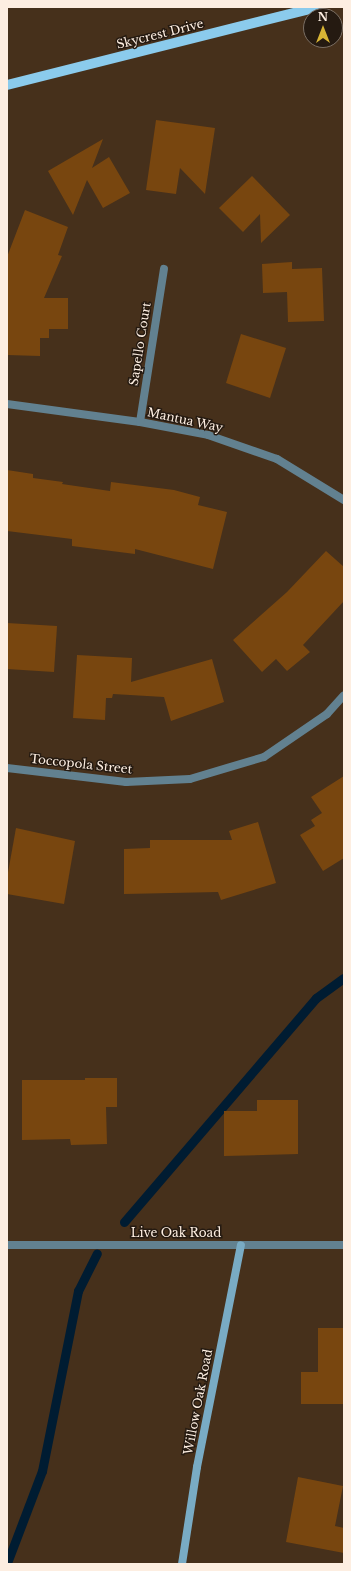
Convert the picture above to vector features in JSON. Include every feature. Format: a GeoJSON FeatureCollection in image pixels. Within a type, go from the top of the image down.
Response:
{"type":"FeatureCollection","features":[{"type":"Feature","properties":{"kind":"main road","name":"Skycrest Drive"},"geometry":{"type":"LineString","coordinates":[[7,85],[318,7]]}},
{"type":"Feature","properties":{"kind":"street","name":"Sapello Court"},"geometry":{"type":"LineString","coordinates":[[140,422],[164,269]]}},
{"type":"Feature","properties":{"kind":"street","name":"Mantua Way"},"geometry":{"type":"LineString","coordinates":[[7,404],[140,422],[208,435],[277,459],[344,500]]}},
{"type":"Feature","properties":{"kind":"street","name":"Toccopola Street"},"geometry":{"type":"LineString","coordinates":[[7,768],[126,782],[190,780],[264,757],[326,714],[344,695]]}},
{"type":"Feature","properties":{"kind":"street","name":"Live Oak Road"},"geometry":{"type":"LineString","coordinates":[[7,1245],[344,1245]]}},
{"type":"Feature","properties":{"kind":"street","name":"Willow Oak Road"},"geometry":{"type":"LineString","coordinates":[[182,1564],[199,1459],[241,1246]]}},
{"type":"Feature","properties":{"kind":"building"},"geometry":{"type":"Polygon","coordinates":[[[156,120],[215,128],[205,194],[180,168],[176,194],[146,190],[156,120]]]}},
{"type":"Feature","properties":{"kind":"building"},"geometry":{"type":"Polygon","coordinates":[[[103,139],[92,168],[109,157],[130,193],[103,208],[87,180],[73,215],[48,171],[103,139]]]}},
{"type":"Feature","properties":{"kind":"building"},"geometry":{"type":"Polygon","coordinates":[[[252,176],[290,215],[261,243],[260,214],[243,232],[219,208],[252,176]]]}},
{"type":"Feature","properties":{"kind":"building"},"geometry":{"type":"Polygon","coordinates":[[[25,210],[68,227],[58,255],[62,256],[44,298],[68,298],[68,329],[49,329],[49,338],[40,338],[40,356],[7,355],[7,257],[25,210]]]}},
{"type":"Feature","properties":{"kind":"building"},"geometry":{"type":"Polygon","coordinates":[[[292,262],[292,269],[322,268],[324,321],[288,322],[287,292],[263,293],[262,264],[292,262]]]}},
{"type":"Feature","properties":{"kind":"building"},"geometry":{"type":"Polygon","coordinates":[[[241,334],[286,348],[270,398],[226,383],[241,334]]]}},
{"type":"Feature","properties":{"kind":"building"},"geometry":{"type":"Polygon","coordinates":[[[7,470],[33,474],[33,478],[63,482],[62,484],[110,491],[111,482],[174,490],[200,497],[198,505],[227,512],[213,569],[135,549],[135,554],[72,546],[72,539],[7,531],[7,470]]]}},
{"type":"Feature","properties":{"kind":"building"},"geometry":{"type":"Polygon","coordinates":[[[326,551],[344,567],[344,601],[303,645],[310,652],[287,671],[276,659],[262,672],[233,640],[287,592],[326,551]]]}},
{"type":"Feature","properties":{"kind":"building"},"geometry":{"type":"Polygon","coordinates":[[[7,623],[57,626],[54,672],[7,669],[7,623]]]}},
{"type":"Feature","properties":{"kind":"building"},"geometry":{"type":"Polygon","coordinates":[[[77,655],[132,658],[131,682],[212,659],[224,702],[171,721],[164,697],[113,694],[112,698],[106,698],[105,720],[73,718],[77,655]]]}},
{"type":"Feature","properties":{"kind":"building"},"geometry":{"type":"Polygon","coordinates":[[[344,776],[344,858],[323,871],[300,835],[315,826],[311,820],[322,813],[311,797],[344,776]]]}},
{"type":"Feature","properties":{"kind":"building"},"geometry":{"type":"Polygon","coordinates":[[[258,822],[276,883],[221,900],[218,892],[124,894],[124,849],[150,848],[150,840],[232,840],[229,831],[258,822]]]}},
{"type":"Feature","properties":{"kind":"building"},"geometry":{"type":"Polygon","coordinates":[[[16,828],[75,841],[64,904],[7,894],[7,878],[16,828]]]}},
{"type":"Feature","properties":{"kind":"building"},"geometry":{"type":"Polygon","coordinates":[[[85,1078],[117,1078],[117,1107],[106,1107],[107,1144],[71,1145],[70,1139],[22,1140],[22,1080],[85,1080],[85,1078]]]}},
{"type":"Feature","properties":{"kind":"building"},"geometry":{"type":"Polygon","coordinates":[[[257,1100],[298,1100],[298,1154],[224,1156],[224,1111],[257,1111],[257,1100]]]}},
{"type":"Feature","properties":{"kind":"building"},"geometry":{"type":"Polygon","coordinates":[[[318,1328],[344,1328],[344,1404],[301,1404],[301,1372],[318,1372],[318,1328]]]}},
{"type":"Feature","properties":{"kind":"building"},"geometry":{"type":"Polygon","coordinates":[[[298,1477],[343,1486],[335,1526],[344,1528],[344,1553],[286,1542],[298,1477]]]}},
{"type":"Feature","properties":{"kind":"waterway"},"geometry":{"type":"LineString","coordinates":[[124,1222],[316,998],[344,978]]}},
{"type":"Feature","properties":{"kind":"waterway"},"geometry":{"type":"LineString","coordinates":[[7,1563],[42,1471],[78,1291],[97,1253]]}}]}
